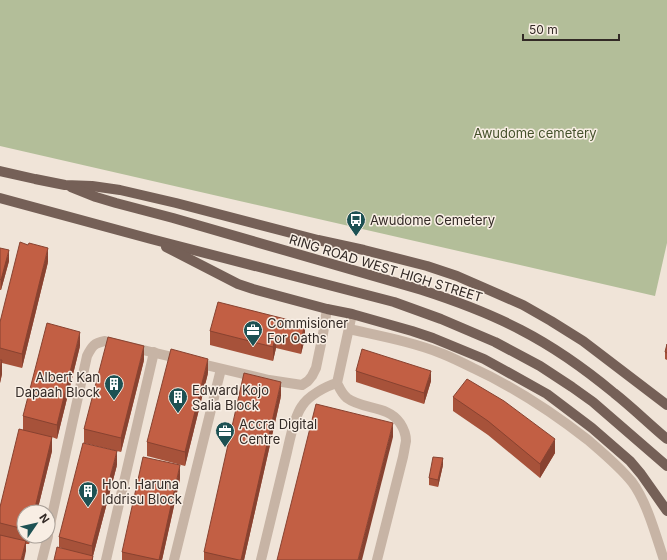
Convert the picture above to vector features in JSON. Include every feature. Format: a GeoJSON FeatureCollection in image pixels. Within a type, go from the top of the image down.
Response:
{"type":"FeatureCollection","features":[{"type":"Feature","properties":{"kind":"main road","name":"RING ROAD WEST HIGH STREET"},"geometry":{"type":"LineString","coordinates":[[0,172],[65,185],[92,186],[120,190],[176,202],[318,240],[427,266],[457,276],[523,305],[584,341],[667,405]]}},
{"type":"Feature","properties":{"kind":"main road","name":"RING ROAD WEST HIGH STREET"},"geometry":{"type":"LineString","coordinates":[[65,185],[102,200],[173,218],[422,290],[479,310],[521,330],[554,349],[614,392],[667,439]]}},
{"type":"Feature","properties":{"kind":"main road"},"geometry":{"type":"LineString","coordinates":[[0,198],[394,302],[448,322],[496,342],[540,366],[587,398],[667,466]]}},
{"type":"Feature","properties":{"kind":"main road"},"geometry":{"type":"LineString","coordinates":[[152,239],[238,284],[399,327],[433,338],[484,358],[546,394],[592,428],[630,461],[667,511]]}},
{"type":"Feature","properties":{"kind":"lane"},"geometry":{"type":"LineString","coordinates":[[55,504],[87,356],[92,347],[98,342],[105,341],[269,380],[302,385],[308,381],[316,368],[327,309]]}},
{"type":"Feature","properties":{"kind":"lane"},"geometry":{"type":"LineString","coordinates":[[352,314],[337,382],[341,392],[346,398],[353,402],[390,413],[396,418],[404,430],[406,441],[377,560]]}},
{"type":"Feature","properties":{"kind":"lane"},"geometry":{"type":"LineString","coordinates":[[349,329],[418,346],[443,354],[493,377],[545,408],[607,456],[632,482],[647,511],[664,560]]}},
{"type":"Feature","properties":{"kind":"lane"},"geometry":{"type":"LineString","coordinates":[[106,560],[154,352]]}},
{"type":"Feature","properties":{"kind":"lane"},"geometry":{"type":"LineString","coordinates":[[174,560],[221,369]]}},
{"type":"Feature","properties":{"kind":"lane"},"geometry":{"type":"LineString","coordinates":[[261,560],[297,413],[302,404],[315,394],[337,382]]}},
{"type":"Feature","properties":{"kind":"lane"},"geometry":{"type":"LineString","coordinates":[[42,560],[46,544]]}},
{"type":"Feature","properties":{"kind":"green space","name":"Awudome cemetery"},"geometry":{"type":"Polygon","coordinates":[[[0,0],[667,0],[667,243],[655,296],[0,146],[0,0]]]}},
{"type":"Feature","properties":{"kind":"building"},"geometry":{"type":"Polygon","coordinates":[[[20,242],[28,245],[29,243],[48,248],[22,354],[0,348],[0,322],[20,242]]]}},
{"type":"Feature","properties":{"kind":"building"},"geometry":{"type":"Polygon","coordinates":[[[0,248],[9,250],[1,280],[0,279],[0,248]]]}},
{"type":"Feature","properties":{"kind":"building"},"geometry":{"type":"Polygon","coordinates":[[[218,302],[305,324],[301,340],[276,334],[273,347],[210,331],[218,302]]]}},
{"type":"Feature","properties":{"kind":"building"},"geometry":{"type":"Polygon","coordinates":[[[47,323],[80,332],[57,425],[23,416],[47,323]]]}},
{"type":"Feature","properties":{"kind":"building","name":"Albert Kan Dapaah Block"},"geometry":{"type":"Polygon","coordinates":[[[108,337],[144,346],[121,438],[84,429],[108,337]]]}},
{"type":"Feature","properties":{"kind":"building","name":"Edward Kojo Salia Block"},"geometry":{"type":"Polygon","coordinates":[[[171,349],[208,359],[185,452],[147,442],[171,349]]]}},
{"type":"Feature","properties":{"kind":"building"},"geometry":{"type":"Polygon","coordinates":[[[362,349],[431,371],[424,393],[356,371],[362,349]]]}},
{"type":"Feature","properties":{"kind":"building"},"geometry":{"type":"Polygon","coordinates":[[[244,373],[281,382],[241,560],[239,560],[204,552],[244,373]]]}},
{"type":"Feature","properties":{"kind":"building"},"geometry":{"type":"Polygon","coordinates":[[[467,379],[504,401],[555,439],[540,464],[488,421],[453,397],[467,379]]]}},
{"type":"Feature","properties":{"kind":"building"},"geometry":{"type":"Polygon","coordinates":[[[316,404],[393,423],[358,560],[277,560],[316,404]]]}},
{"type":"Feature","properties":{"kind":"building"},"geometry":{"type":"Polygon","coordinates":[[[19,429],[52,437],[36,504],[16,504],[16,527],[0,523],[0,507],[19,429]]]}},
{"type":"Feature","properties":{"kind":"building","name":"Hon. Haruna Iddrisu Block"},"geometry":{"type":"Polygon","coordinates":[[[83,443],[117,451],[92,546],[59,537],[83,443]]]}},
{"type":"Feature","properties":{"kind":"building"},"geometry":{"type":"Polygon","coordinates":[[[143,457],[180,465],[159,560],[122,552],[143,457]]]}},
{"type":"Feature","properties":{"kind":"building"},"geometry":{"type":"Polygon","coordinates":[[[433,457],[443,458],[438,480],[429,478],[433,457]]]}},
{"type":"Feature","properties":{"kind":"building"},"geometry":{"type":"Polygon","coordinates":[[[0,535],[16,539],[16,544],[25,544],[21,560],[0,560],[0,535]]]}},
{"type":"Feature","properties":{"kind":"building"},"geometry":{"type":"Polygon","coordinates":[[[57,547],[93,556],[92,560],[54,560],[57,547]]]}},
{"type":"Feature","properties":{"kind":"place","name":"Awudome Cemetery"},"geometry":{"type":"Point","coordinates":[356,237]}},
{"type":"Feature","properties":{"kind":"place","name":"Commisioner For Oaths"},"geometry":{"type":"Point","coordinates":[253,347]}},
{"type":"Feature","properties":{"kind":"place","name":"Albert Kan Dapaah Block"},"geometry":{"type":"Point","coordinates":[114,401]}},
{"type":"Feature","properties":{"kind":"place","name":"Edward Kojo Salia Block"},"geometry":{"type":"Point","coordinates":[178,414]}},
{"type":"Feature","properties":{"kind":"place","name":"Accra Digital Centre"},"geometry":{"type":"Point","coordinates":[225,448]}},
{"type":"Feature","properties":{"kind":"place","name":"Hon. Haruna Iddrisu Block"},"geometry":{"type":"Point","coordinates":[88,508]}}]}
